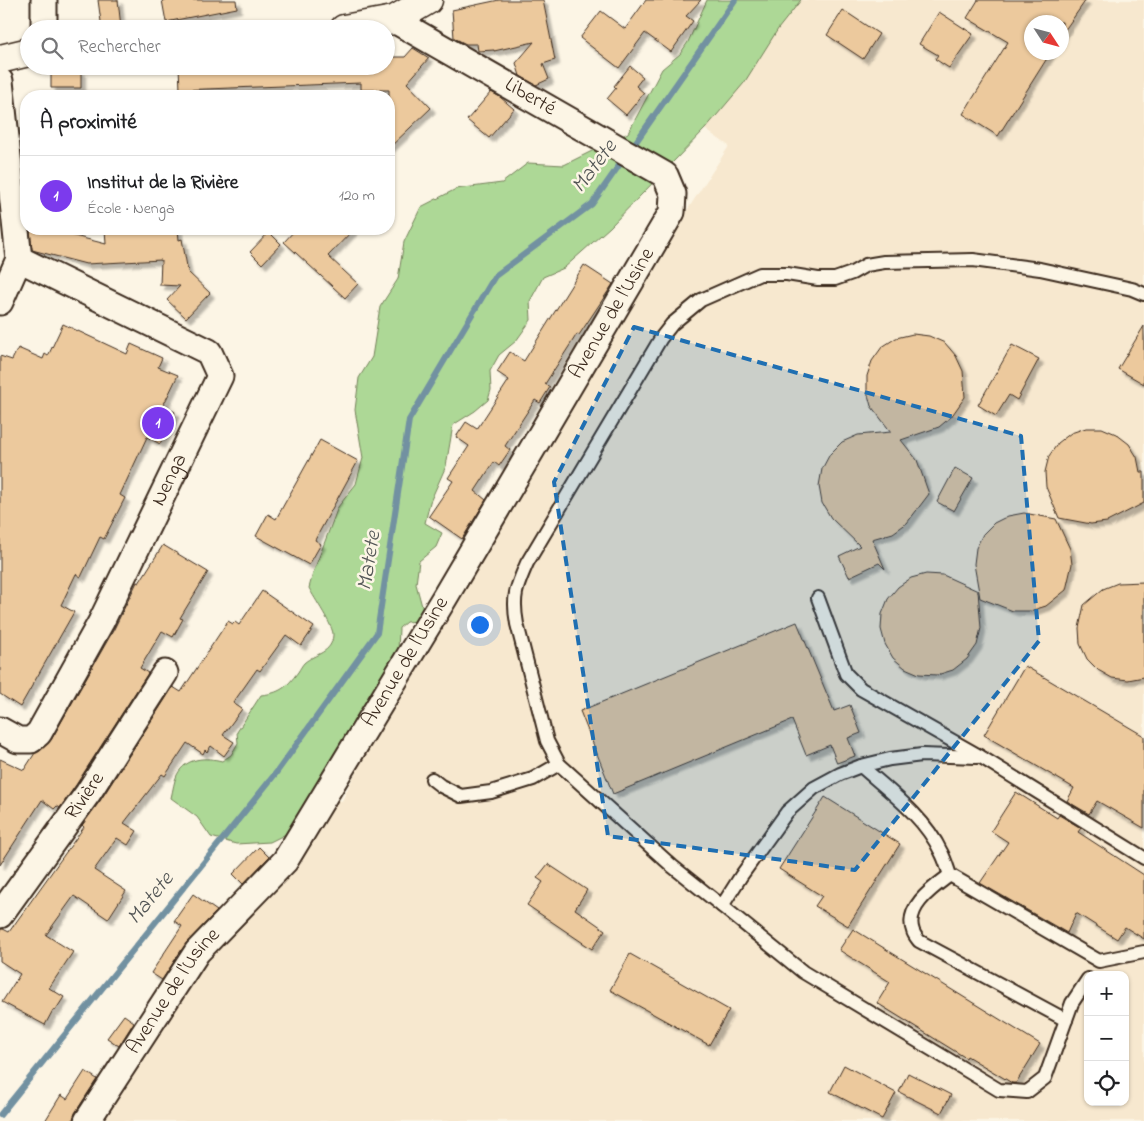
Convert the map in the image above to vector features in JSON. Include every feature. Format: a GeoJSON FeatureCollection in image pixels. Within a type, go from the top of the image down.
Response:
{"type":"FeatureCollection","features":[{"type":"Feature","properties":{"kind":"street"},"geometry":{"type":"LineString","coordinates":[[44,0],[44,20]]}},
{"type":"Feature","properties":{"kind":"street"},"geometry":{"type":"LineString","coordinates":[[394,20],[428,0]]}},
{"type":"Feature","properties":{"kind":"street","name":"Liberté"},"geometry":{"type":"LineString","coordinates":[[395,21],[665,174]]}},
{"type":"Feature","properties":{"kind":"street"},"geometry":{"type":"LineString","coordinates":[[0,59],[20,54]]}},
{"type":"Feature","properties":{"kind":"street"},"geometry":{"type":"LineString","coordinates":[[0,81],[18,259],[0,302]]}},
{"type":"Feature","properties":{"kind":"street","name":"Avenue de l'Usine"},"geometry":{"type":"LineString","coordinates":[[87,1121],[197,952],[285,861],[319,806],[445,597],[672,212],[673,194],[665,174]]}},
{"type":"Feature","properties":{"kind":"street","name":"Nenga"},"geometry":{"type":"LineString","coordinates":[[0,730],[18,740],[30,740],[39,733],[101,622],[220,376],[209,352],[18,259]]}},
{"type":"Feature","properties":{"kind":"street","name":"Rivière"},"geometry":{"type":"LineString","coordinates":[[0,915],[88,794],[165,673]]}},
{"type":"Feature","properties":{"kind":"lane"},"geometry":{"type":"LineString","coordinates":[[1084,985],[1072,1003],[1045,1078],[1027,1092],[999,1090],[803,972],[672,866],[560,764],[547,742],[517,624],[514,605],[516,587],[527,563],[661,338],[672,324],[701,300],[760,274],[787,274],[818,279],[835,279],[852,273],[866,265],[884,262],[972,260],[1040,268],[1124,287],[1144,294]]}},
{"type":"Feature","properties":{"kind":"lane"},"geometry":{"type":"LineString","coordinates":[[818,598],[846,674],[861,690],[981,758],[1144,858]]}},
{"type":"Feature","properties":{"kind":"lane"},"geometry":{"type":"LineString","coordinates":[[722,906],[741,876],[788,812],[814,788],[840,774],[861,766],[890,759],[922,755],[981,758]]}},
{"type":"Feature","properties":{"kind":"lane"},"geometry":{"type":"LineString","coordinates":[[432,779],[461,796],[491,792],[533,779],[560,764]]}},
{"type":"Feature","properties":{"kind":"lane"},"geometry":{"type":"LineString","coordinates":[[861,766],[921,823],[941,851],[950,875],[1099,960],[1144,952]]}},
{"type":"Feature","properties":{"kind":"lane"},"geometry":{"type":"LineString","coordinates":[[950,875],[920,900],[912,916],[912,930],[919,941],[1066,1020]]}},
{"type":"Feature","properties":{"kind":"lane"},"geometry":{"type":"LineString","coordinates":[[1093,971],[1099,960]]}},
{"type":"Feature","properties":{"kind":"highlighted area"},"geometry":{"type":"Polygon","coordinates":[[[634,327],[1021,436],[1039,641],[855,870],[608,836],[554,482],[634,327]]]}},
{"type":"Feature","properties":{"kind":"shaded area"},"geometry":{"type":"Polygon","coordinates":[[[738,0],[1144,0],[1144,1121],[92,1121],[197,953],[332,798],[342,801],[420,636],[518,470],[729,146],[664,101],[738,0]]]}},
{"type":"Feature","properties":{"kind":"green space"},"geometry":{"type":"Polygon","coordinates":[[[707,0],[801,0],[778,29],[744,83],[705,129],[610,227],[564,268],[543,277],[530,301],[531,320],[516,341],[499,355],[490,371],[491,390],[488,400],[453,425],[446,466],[430,502],[425,523],[442,533],[436,547],[419,561],[416,584],[423,610],[419,621],[406,622],[399,628],[398,652],[296,829],[270,842],[236,844],[211,837],[197,817],[171,798],[177,775],[181,769],[191,762],[203,759],[222,761],[231,755],[238,743],[237,732],[261,695],[273,693],[286,686],[304,663],[326,650],[332,641],[333,635],[330,626],[309,588],[338,507],[356,484],[363,458],[355,410],[359,378],[372,357],[380,307],[398,279],[404,242],[421,207],[456,189],[502,183],[528,163],[564,165],[628,133],[662,69],[680,54],[688,42],[707,0]]]}},
{"type":"Feature","properties":{"kind":"building"},"geometry":{"type":"Polygon","coordinates":[[[98,0],[118,0],[120,20],[101,20],[98,0]]]}},
{"type":"Feature","properties":{"kind":"building"},"geometry":{"type":"Polygon","coordinates":[[[162,0],[236,0],[237,8],[176,20],[166,20],[162,0]]]}},
{"type":"Feature","properties":{"kind":"building"},"geometry":{"type":"Polygon","coordinates":[[[499,0],[543,0],[555,60],[543,64],[549,79],[536,85],[520,76],[516,63],[534,42],[494,51],[478,51],[477,44],[466,44],[454,38],[452,10],[499,0]]]}},
{"type":"Feature","properties":{"kind":"building"},"geometry":{"type":"Polygon","coordinates":[[[646,0],[701,0],[686,16],[693,21],[671,52],[645,33],[619,68],[580,38],[601,11],[625,29],[646,0]]]}},
{"type":"Feature","properties":{"kind":"building"},"geometry":{"type":"Polygon","coordinates":[[[978,0],[1086,0],[1069,24],[1069,15],[1024,15],[1024,60],[1046,60],[998,136],[963,114],[1008,42],[967,18],[978,0]]]}},
{"type":"Feature","properties":{"kind":"building"},"geometry":{"type":"Polygon","coordinates":[[[843,10],[879,34],[863,59],[827,35],[843,10]]]}},
{"type":"Feature","properties":{"kind":"building"},"geometry":{"type":"Polygon","coordinates":[[[939,12],[973,34],[949,68],[935,59],[938,55],[919,44],[939,12]]]}},
{"type":"Feature","properties":{"kind":"building"},"geometry":{"type":"Polygon","coordinates":[[[413,48],[429,58],[407,83],[431,108],[395,142],[395,90],[361,90],[361,83],[180,90],[179,75],[395,75],[395,57],[405,57],[413,48]]]}},
{"type":"Feature","properties":{"kind":"building"},"geometry":{"type":"Polygon","coordinates":[[[630,66],[643,77],[636,86],[644,93],[626,115],[607,99],[616,88],[614,86],[630,66]]]}},
{"type":"Feature","properties":{"kind":"building"},"geometry":{"type":"Polygon","coordinates":[[[51,75],[81,75],[81,88],[51,88],[51,75]]]}},
{"type":"Feature","properties":{"kind":"building"},"geometry":{"type":"Polygon","coordinates":[[[491,92],[514,109],[489,138],[467,120],[491,92]]]}},
{"type":"Feature","properties":{"kind":"building"},"geometry":{"type":"Polygon","coordinates":[[[31,235],[71,235],[106,244],[105,235],[179,235],[179,240],[182,239],[188,272],[210,293],[186,318],[167,300],[180,286],[160,285],[161,260],[86,264],[32,250],[31,235]]]}},
{"type":"Feature","properties":{"kind":"building"},"geometry":{"type":"Polygon","coordinates":[[[266,235],[272,235],[281,244],[262,264],[250,252],[266,235]]]}},
{"type":"Feature","properties":{"kind":"building"},"geometry":{"type":"Polygon","coordinates":[[[290,235],[348,235],[328,256],[358,284],[345,298],[284,242],[290,235]]]}},
{"type":"Feature","properties":{"kind":"building"},"geometry":{"type":"Polygon","coordinates":[[[584,265],[613,284],[579,335],[577,334],[545,384],[550,387],[540,403],[535,400],[505,446],[510,450],[499,466],[494,462],[475,491],[486,500],[462,539],[429,516],[453,481],[448,478],[469,446],[456,437],[466,422],[477,429],[509,380],[497,372],[510,352],[524,361],[584,265]]]}},
{"type":"Feature","properties":{"kind":"building"},"geometry":{"type":"Polygon","coordinates":[[[63,324],[127,354],[131,344],[162,358],[158,367],[178,375],[163,406],[175,412],[160,444],[147,437],[120,495],[125,498],[104,539],[100,537],[81,577],[76,574],[61,605],[74,612],[20,707],[0,694],[0,356],[12,360],[18,348],[43,359],[45,354],[48,356],[63,324]]]}},
{"type":"Feature","properties":{"kind":"building"},"geometry":{"type":"Polygon","coordinates":[[[1144,326],[1144,384],[1118,369],[1144,326]]]}},
{"type":"Feature","properties":{"kind":"building"},"geometry":{"type":"Polygon","coordinates":[[[913,334],[929,336],[945,343],[956,356],[963,371],[965,397],[951,417],[939,427],[901,440],[917,460],[929,494],[907,523],[893,533],[872,539],[885,569],[879,563],[849,577],[839,556],[860,546],[831,518],[822,503],[819,486],[822,469],[830,454],[842,442],[858,435],[891,432],[871,406],[867,391],[867,376],[872,361],[882,347],[896,338],[913,334]]]}},
{"type":"Feature","properties":{"kind":"building"},"geometry":{"type":"Polygon","coordinates":[[[1012,345],[1039,359],[1017,400],[1009,395],[996,416],[978,405],[1012,345]]]}},
{"type":"Feature","properties":{"kind":"building"},"geometry":{"type":"Polygon","coordinates":[[[1086,428],[1102,428],[1116,434],[1129,444],[1137,457],[1140,472],[1144,472],[1144,503],[1107,522],[1091,524],[1059,518],[1046,487],[1045,472],[1049,456],[1058,443],[1071,433],[1086,428]]]}},
{"type":"Feature","properties":{"kind":"building"},"geometry":{"type":"Polygon","coordinates":[[[320,440],[358,461],[315,540],[321,544],[309,565],[256,536],[268,514],[276,519],[320,440]]]}},
{"type":"Feature","properties":{"kind":"building"},"geometry":{"type":"Polygon","coordinates":[[[955,468],[973,478],[954,511],[937,502],[955,468]]]}},
{"type":"Feature","properties":{"kind":"building"},"geometry":{"type":"Polygon","coordinates":[[[1024,513],[1056,519],[1070,549],[1072,564],[1066,590],[1046,606],[1030,611],[1013,611],[980,598],[974,564],[976,548],[983,534],[994,523],[1008,516],[1024,513]]]}},
{"type":"Feature","properties":{"kind":"building"},"geometry":{"type":"Polygon","coordinates":[[[163,545],[208,572],[180,618],[183,619],[173,637],[162,631],[140,668],[148,673],[60,808],[57,806],[54,809],[42,800],[0,865],[0,759],[24,770],[35,753],[40,751],[51,740],[114,629],[137,582],[139,583],[163,545]]]}},
{"type":"Feature","properties":{"kind":"building"},"geometry":{"type":"Polygon","coordinates":[[[926,574],[943,575],[978,591],[981,628],[977,645],[967,659],[953,670],[937,675],[919,674],[905,668],[893,658],[885,644],[881,629],[882,614],[888,599],[898,587],[911,578],[926,574]]]}},
{"type":"Feature","properties":{"kind":"building"},"geometry":{"type":"Polygon","coordinates":[[[1144,582],[1144,677],[1128,680],[1112,678],[1098,670],[1087,659],[1080,644],[1079,628],[1084,605],[1103,589],[1118,583],[1144,582]]]}},
{"type":"Feature","properties":{"kind":"building"},"geometry":{"type":"Polygon","coordinates":[[[262,591],[314,627],[301,646],[286,635],[260,671],[257,669],[233,703],[242,709],[223,735],[234,742],[224,756],[211,746],[203,754],[187,743],[165,776],[162,774],[124,823],[137,831],[128,845],[117,838],[94,870],[126,891],[108,919],[74,896],[46,935],[73,952],[49,988],[64,997],[55,1011],[53,1010],[45,1025],[2,1002],[20,974],[0,961],[0,929],[9,932],[84,827],[82,825],[100,801],[173,687],[181,692],[228,621],[239,625],[262,591]]]}},
{"type":"Feature","properties":{"kind":"building"},"geometry":{"type":"Polygon","coordinates":[[[797,622],[834,711],[850,705],[861,733],[848,738],[855,756],[837,763],[830,745],[806,755],[792,720],[613,794],[580,711],[797,622]]]}},
{"type":"Feature","properties":{"kind":"building"},"geometry":{"type":"Polygon","coordinates":[[[1025,666],[1144,736],[1144,828],[1097,801],[1089,814],[1067,801],[1074,788],[984,735],[1025,666]]]}},
{"type":"Feature","properties":{"kind":"building"},"geometry":{"type":"Polygon","coordinates":[[[1016,792],[1057,818],[1059,815],[1081,828],[1078,832],[1144,875],[1144,939],[1125,927],[1117,939],[1076,913],[1067,933],[980,883],[1008,842],[991,831],[1016,792]]]}},
{"type":"Feature","properties":{"kind":"building"},"geometry":{"type":"Polygon","coordinates":[[[825,797],[900,844],[848,926],[815,906],[822,896],[779,869],[825,797]]]}},
{"type":"Feature","properties":{"kind":"building"},"geometry":{"type":"Polygon","coordinates":[[[259,847],[269,857],[243,884],[233,874],[259,847]]]}},
{"type":"Feature","properties":{"kind":"building"},"geometry":{"type":"Polygon","coordinates":[[[548,864],[587,890],[575,909],[605,930],[592,949],[527,905],[543,882],[537,878],[548,864]]]}},
{"type":"Feature","properties":{"kind":"building"},"geometry":{"type":"Polygon","coordinates":[[[193,894],[217,911],[187,942],[162,980],[151,973],[182,926],[174,921],[193,894]]]}},
{"type":"Feature","properties":{"kind":"building"},"geometry":{"type":"Polygon","coordinates":[[[853,929],[1040,1044],[1016,1083],[1012,1083],[967,1056],[966,1058],[877,1003],[890,982],[839,950],[853,929]]]}},
{"type":"Feature","properties":{"kind":"building"},"geometry":{"type":"Polygon","coordinates":[[[630,954],[729,1010],[709,1045],[610,990],[630,954]]]}},
{"type":"Feature","properties":{"kind":"building"},"geometry":{"type":"Polygon","coordinates":[[[124,1015],[134,1022],[119,1046],[107,1038],[124,1015]]]}},
{"type":"Feature","properties":{"kind":"building"},"geometry":{"type":"Polygon","coordinates":[[[844,1065],[896,1093],[882,1119],[830,1092],[844,1065]]]}},
{"type":"Feature","properties":{"kind":"building"},"geometry":{"type":"Polygon","coordinates":[[[85,1071],[97,1079],[75,1113],[73,1121],[45,1121],[61,1095],[67,1099],[85,1071]]]}},
{"type":"Feature","properties":{"kind":"building"},"geometry":{"type":"Polygon","coordinates":[[[908,1073],[951,1095],[941,1113],[899,1092],[908,1073]]]}},
{"type":"Feature","properties":{"kind":"waterway","name":"Matete"},"geometry":{"type":"LineString","coordinates":[[631,149],[735,0]]}},
{"type":"Feature","properties":{"kind":"waterway","name":"Matete"},"geometry":{"type":"LineString","coordinates":[[0,1115],[276,773],[377,633],[409,420],[495,276],[592,204],[625,157]]}},
{"type":"Feature","properties":{"kind":"place","name":"Institut de la Rivière"},"geometry":{"type":"Point","coordinates":[158,423]}}]}
